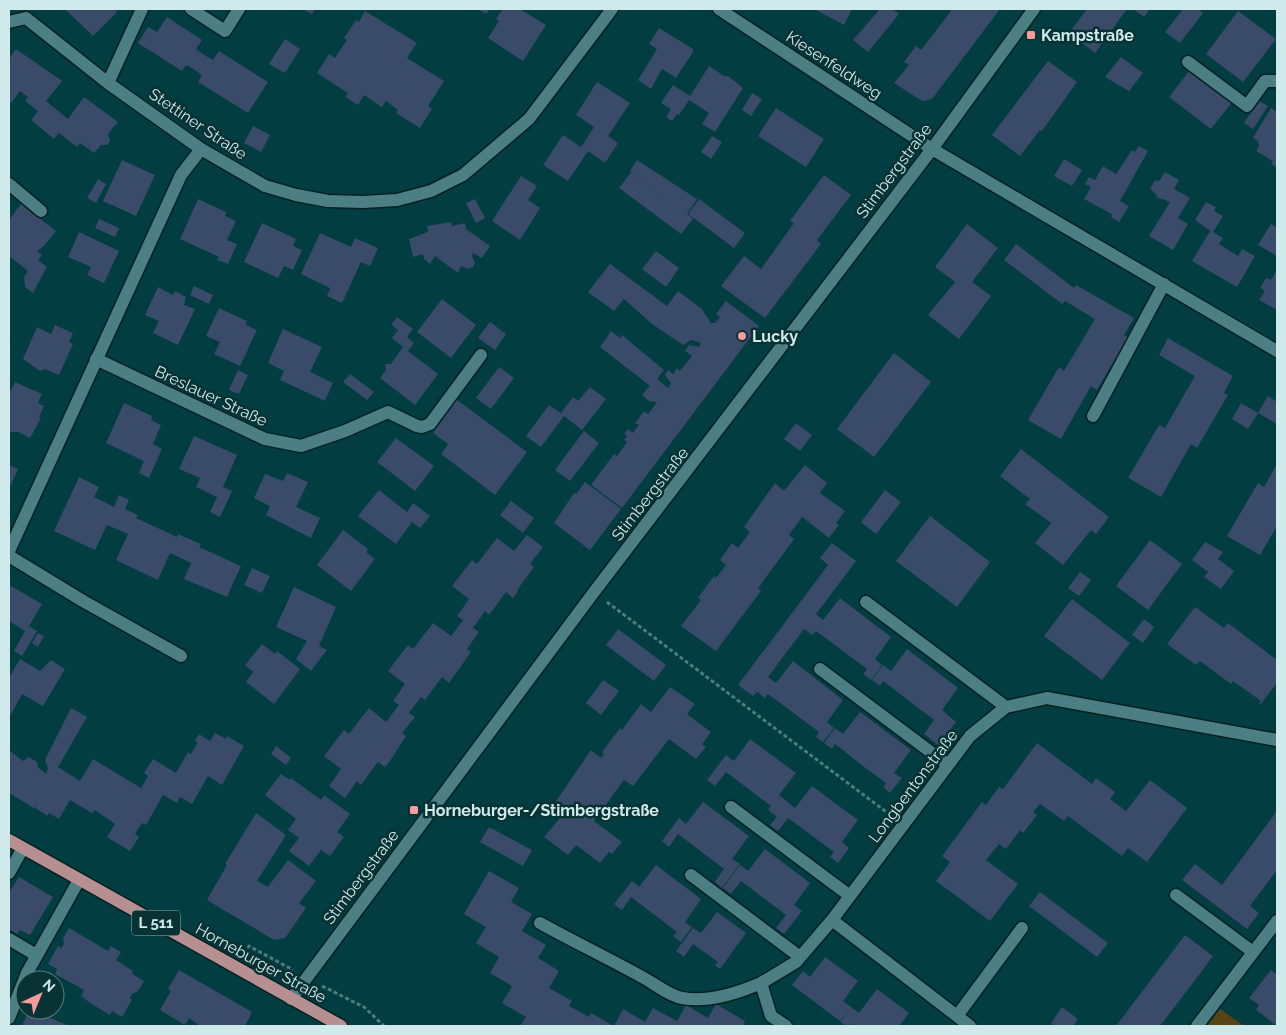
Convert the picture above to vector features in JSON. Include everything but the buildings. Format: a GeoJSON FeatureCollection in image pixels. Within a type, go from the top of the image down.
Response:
{"type":"FeatureCollection","features":[{"type":"Feature","properties":{"kind":"main road","name":"Horneburger Straße"},"geometry":{"type":"LineString","coordinates":[[9,840],[342,1026]]}},
{"type":"Feature","properties":{"kind":"street"},"geometry":{"type":"LineString","coordinates":[[108,83],[142,9]]}},
{"type":"Feature","properties":{"kind":"street"},"geometry":{"type":"LineString","coordinates":[[191,9],[225,31],[239,9]]}},
{"type":"Feature","properties":{"kind":"street","name":"Stettiner Straße"},"geometry":{"type":"LineString","coordinates":[[9,22],[26,18],[108,83],[201,149],[265,186],[304,197],[328,201],[363,202],[397,200],[431,191],[462,175],[529,119],[612,9]]}},
{"type":"Feature","properties":{"kind":"street","name":"Kiesenfeldweg"},"geometry":{"type":"LineString","coordinates":[[719,9],[932,149]]}},
{"type":"Feature","properties":{"kind":"street","name":"Stimbergstraße"},"geometry":{"type":"LineString","coordinates":[[291,999],[594,592],[932,149],[1034,9]]}},
{"type":"Feature","properties":{"kind":"street"},"geometry":{"type":"LineString","coordinates":[[1188,62],[1247,106],[1265,81],[1277,81]]}},
{"type":"Feature","properties":{"kind":"street"},"geometry":{"type":"LineString","coordinates":[[9,551],[181,175],[201,149]]}},
{"type":"Feature","properties":{"kind":"street"},"geometry":{"type":"LineString","coordinates":[[932,149],[1277,351]]}},
{"type":"Feature","properties":{"kind":"street"},"geometry":{"type":"LineString","coordinates":[[9,184],[41,211]]}},
{"type":"Feature","properties":{"kind":"street"},"geometry":{"type":"LineString","coordinates":[[1093,416],[1164,284]]}},
{"type":"Feature","properties":{"kind":"street","name":"Breslauer Straße"},"geometry":{"type":"LineString","coordinates":[[96,359],[265,439],[301,446],[345,431],[388,412],[418,426],[422,427],[430,424],[481,355]]}},
{"type":"Feature","properties":{"kind":"street"},"geometry":{"type":"LineString","coordinates":[[9,556],[83,601],[181,656]]}},
{"type":"Feature","properties":{"kind":"street"},"geometry":{"type":"LineString","coordinates":[[866,602],[1006,707]]}},
{"type":"Feature","properties":{"kind":"street"},"geometry":{"type":"LineString","coordinates":[[820,669],[948,765]]}},
{"type":"Feature","properties":{"kind":"street","name":"Longbentonstraße"},"geometry":{"type":"LineString","coordinates":[[540,923],[682,998],[704,998],[736,993],[796,962],[832,920],[970,736],[1006,707],[1047,698],[1277,740]]}},
{"type":"Feature","properties":{"kind":"street"},"geometry":{"type":"LineString","coordinates":[[731,807],[850,896]]}},
{"type":"Feature","properties":{"kind":"street"},"geometry":{"type":"LineString","coordinates":[[9,873],[23,848]]}},
{"type":"Feature","properties":{"kind":"street"},"geometry":{"type":"LineString","coordinates":[[691,875],[800,957]]}},
{"type":"Feature","properties":{"kind":"street"},"geometry":{"type":"LineString","coordinates":[[9,1018],[36,955],[79,880]]}},
{"type":"Feature","properties":{"kind":"street"},"geometry":{"type":"LineString","coordinates":[[1176,895],[1253,952]]}},
{"type":"Feature","properties":{"kind":"street"},"geometry":{"type":"LineString","coordinates":[[832,920],[970,1026]]}},
{"type":"Feature","properties":{"kind":"street"},"geometry":{"type":"LineString","coordinates":[[1197,1026],[1277,921]]}},
{"type":"Feature","properties":{"kind":"street"},"geometry":{"type":"LineString","coordinates":[[957,1016],[1022,928]]}},
{"type":"Feature","properties":{"kind":"street"},"geometry":{"type":"LineString","coordinates":[[9,939],[36,955]]}},
{"type":"Feature","properties":{"kind":"street"},"geometry":{"type":"LineString","coordinates":[[760,982],[771,1016],[786,1026]]}},
{"type":"Feature","properties":{"kind":"path"},"geometry":{"type":"LineString","coordinates":[[594,592],[904,825]]}},
{"type":"Feature","properties":{"kind":"shaded area"},"geometry":{"type":"Polygon","coordinates":[[[1220,1009],[1244,1026],[1207,1026],[1220,1009]]]}},
{"type":"Feature","properties":{"kind":"place","name":"Kampstraße"},"geometry":{"type":"Point","coordinates":[1031,35]}},
{"type":"Feature","properties":{"kind":"place","name":"Lucky"},"geometry":{"type":"Point","coordinates":[742,336]}},
{"type":"Feature","properties":{"kind":"place","name":"Horneburger-/Stimbergstraße"},"geometry":{"type":"Point","coordinates":[414,810]}}]}
